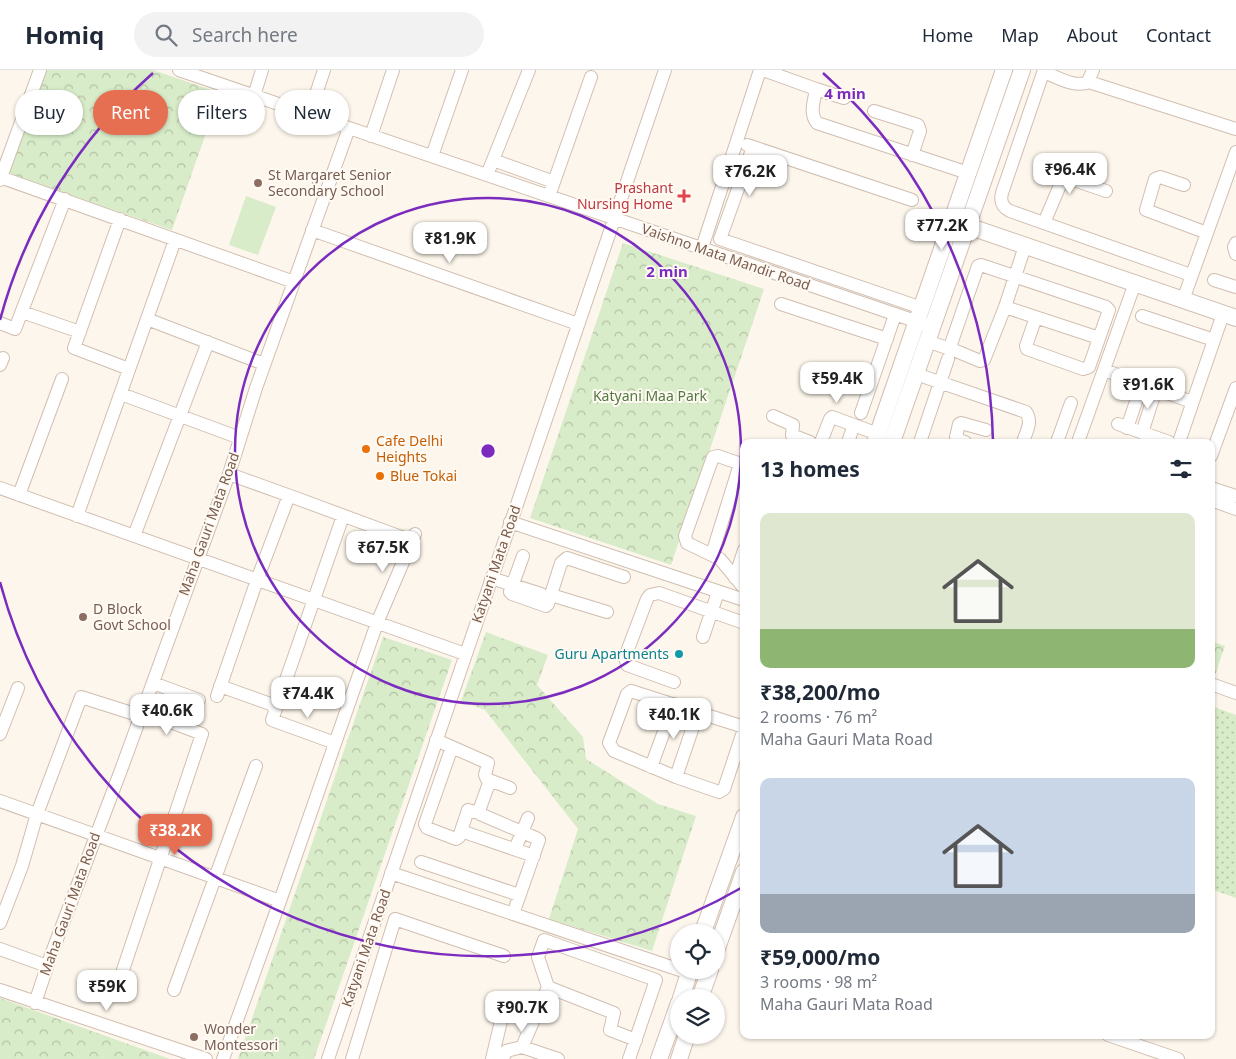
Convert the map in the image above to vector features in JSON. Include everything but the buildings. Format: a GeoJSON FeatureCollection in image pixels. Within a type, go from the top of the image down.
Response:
{"type":"FeatureCollection","features":[{"type":"Feature","properties":{"kind":"street"},"geometry":{"type":"LineString","coordinates":[[40,70],[0,178],[65,199],[294,282]]}},
{"type":"Feature","properties":{"kind":"street","name":"Vaishno Mata Mandir Road"},"geometry":{"type":"LineString","coordinates":[[179,70],[201,74],[240,90]]}},
{"type":"Feature","properties":{"kind":"street"},"geometry":{"type":"LineString","coordinates":[[256,90],[262,70]]}},
{"type":"Feature","properties":{"kind":"street"},"geometry":{"type":"LineString","coordinates":[[317,90],[324,70]]}},
{"type":"Feature","properties":{"kind":"street"},"geometry":{"type":"LineString","coordinates":[[370,136],[393,70]]}},
{"type":"Feature","properties":{"kind":"street"},"geometry":{"type":"LineString","coordinates":[[432,156],[462,70]]}},
{"type":"Feature","properties":{"kind":"street"},"geometry":{"type":"LineString","coordinates":[[488,175],[529,70]]}},
{"type":"Feature","properties":{"kind":"street","name":"Katyani Mata Road"},"geometry":{"type":"LineString","coordinates":[[328,1059],[665,70]]}},
{"type":"Feature","properties":{"kind":"street"},"geometry":{"type":"LineString","coordinates":[[702,248],[762,70],[844,98]]}},
{"type":"Feature","properties":{"kind":"street"},"geometry":{"type":"LineString","coordinates":[[960,224],[968,173],[1004,70]]}},
{"type":"Feature","properties":{"kind":"street"},"geometry":{"type":"LineString","coordinates":[[822,439],[831,418],[854,425],[876,438],[925,324],[960,224],[1006,114],[1022,70]]}},
{"type":"Feature","properties":{"kind":"street"},"geometry":{"type":"LineString","coordinates":[[1192,275],[1006,209],[1001,200],[1044,71],[1075,84],[1084,84],[1092,76],[1236,129]]}},
{"type":"Feature","properties":{"kind":"street"},"geometry":{"type":"LineString","coordinates":[[549,196],[591,76]]}},
{"type":"Feature","properties":{"kind":"street"},"geometry":{"type":"LineString","coordinates":[[816,89],[812,112],[813,118],[818,123],[968,173]]}},
{"type":"Feature","properties":{"kind":"street"},"geometry":{"type":"LineString","coordinates":[[874,111],[918,125],[920,131],[912,155]]}},
{"type":"Feature","properties":{"kind":"street"},"geometry":{"type":"LineString","coordinates":[[1006,114],[1026,123]]}},
{"type":"Feature","properties":{"kind":"street","name":"Vaishno Mata Mandir Road"},"geometry":{"type":"LineString","coordinates":[[349,128],[925,324]]}},
{"type":"Feature","properties":{"kind":"street","name":"Maha Gauri Mata Road"},"geometry":{"type":"LineString","coordinates":[[35,1003],[229,474],[264,364],[346,135]]}},
{"type":"Feature","properties":{"kind":"street"},"geometry":{"type":"LineString","coordinates":[[738,141],[912,200]]}},
{"type":"Feature","properties":{"kind":"street"},"geometry":{"type":"LineString","coordinates":[[753,147],[720,238],[925,324],[948,354],[980,361],[984,360],[1005,307],[1025,246]]}},
{"type":"Feature","properties":{"kind":"street"},"geometry":{"type":"LineString","coordinates":[[1182,300],[1236,152]]}},
{"type":"Feature","properties":{"kind":"street"},"geometry":{"type":"LineString","coordinates":[[493,160],[554,182]]}},
{"type":"Feature","properties":{"kind":"street"},"geometry":{"type":"LineString","coordinates":[[1044,223],[1063,178],[1065,177],[1106,191]]}},
{"type":"Feature","properties":{"kind":"street"},"geometry":{"type":"LineString","coordinates":[[1184,185],[1160,177],[1155,179],[1146,210],[1207,233]]}},
{"type":"Feature","properties":{"kind":"street"},"geometry":{"type":"LineString","coordinates":[[0,323],[15,329],[65,199]]}},
{"type":"Feature","properties":{"kind":"street"},"geometry":{"type":"LineString","coordinates":[[120,219],[74,348],[129,369]]}},
{"type":"Feature","properties":{"kind":"street"},"geometry":{"type":"LineString","coordinates":[[960,224],[1230,316],[1214,340],[1179,439]]}},
{"type":"Feature","properties":{"kind":"street"},"geometry":{"type":"LineString","coordinates":[[312,230],[578,324]]}},
{"type":"Feature","properties":{"kind":"street"},"geometry":{"type":"LineString","coordinates":[[78,516],[175,240]]}},
{"type":"Feature","properties":{"kind":"street"},"geometry":{"type":"LineString","coordinates":[[1236,243],[1234,248],[1236,254]]}},
{"type":"Feature","properties":{"kind":"street"},"geometry":{"type":"LineString","coordinates":[[921,439],[978,266],[984,265],[1108,308],[1088,367],[1083,369],[1027,350],[1026,346],[1036,318]]}},
{"type":"Feature","properties":{"kind":"street"},"geometry":{"type":"LineString","coordinates":[[1214,280],[1236,287]]}},
{"type":"Feature","properties":{"kind":"street"},"geometry":{"type":"LineString","coordinates":[[1079,439],[1135,283]]}},
{"type":"Feature","properties":{"kind":"street"},"geometry":{"type":"LineString","coordinates":[[781,304],[887,339]]}},
{"type":"Feature","properties":{"kind":"street"},"geometry":{"type":"LineString","coordinates":[[1005,307],[1098,338]]}},
{"type":"Feature","properties":{"kind":"street"},"geometry":{"type":"LineString","coordinates":[[22,312],[80,332]]}},
{"type":"Feature","properties":{"kind":"street"},"geometry":{"type":"LineString","coordinates":[[861,413],[895,315]]}},
{"type":"Feature","properties":{"kind":"street"},"geometry":{"type":"LineString","coordinates":[[1142,316],[1214,340]]}},
{"type":"Feature","properties":{"kind":"street"},"geometry":{"type":"LineString","coordinates":[[147,319],[264,364]]}},
{"type":"Feature","properties":{"kind":"street"},"geometry":{"type":"LineString","coordinates":[[893,439],[916,374],[925,324]]}},
{"type":"Feature","properties":{"kind":"street"},"geometry":{"type":"LineString","coordinates":[[134,536],[208,342]]}},
{"type":"Feature","properties":{"kind":"street"},"geometry":{"type":"LineString","coordinates":[[1104,370],[1192,402]]}},
{"type":"Feature","properties":{"kind":"street"},"geometry":{"type":"LineString","coordinates":[[916,374],[1026,412],[1030,423],[1023,439]]}},
{"type":"Feature","properties":{"kind":"street"},"geometry":{"type":"LineString","coordinates":[[19,495],[62,379]]}},
{"type":"Feature","properties":{"kind":"street"},"geometry":{"type":"LineString","coordinates":[[1142,384],[1123,426],[1160,439]]}},
{"type":"Feature","properties":{"kind":"street"},"geometry":{"type":"LineString","coordinates":[[1215,448],[1232,412],[1236,388]]}},
{"type":"Feature","properties":{"kind":"street"},"geometry":{"type":"LineString","coordinates":[[1142,433],[1156,389]]}},
{"type":"Feature","properties":{"kind":"street"},"geometry":{"type":"LineString","coordinates":[[121,394],[240,438]]}},
{"type":"Feature","properties":{"kind":"street"},"geometry":{"type":"LineString","coordinates":[[1058,439],[1071,403]]}},
{"type":"Feature","properties":{"kind":"street"},"geometry":{"type":"LineString","coordinates":[[773,416],[793,424],[792,436],[801,439]]}},
{"type":"Feature","properties":{"kind":"street"},"geometry":{"type":"LineString","coordinates":[[957,439],[956,437],[959,424],[963,423],[986,430]]}},
{"type":"Feature","properties":{"kind":"street"},"geometry":{"type":"LineString","coordinates":[[849,439],[854,425]]}},
{"type":"Feature","properties":{"kind":"street"},"geometry":{"type":"LineString","coordinates":[[740,463],[718,456],[712,459],[685,536],[687,543],[712,554],[725,564],[740,584]]}},
{"type":"Feature","properties":{"kind":"street"},"geometry":{"type":"LineString","coordinates":[[712,554],[740,470]]}},
{"type":"Feature","properties":{"kind":"street"},"geometry":{"type":"LineString","coordinates":[[223,1059],[378,623],[413,537],[343,516],[229,474]]}},
{"type":"Feature","properties":{"kind":"street"},"geometry":{"type":"LineString","coordinates":[[0,488],[465,654]]}},
{"type":"Feature","properties":{"kind":"street"},"geometry":{"type":"LineString","coordinates":[[1215,489],[1236,496]]}},
{"type":"Feature","properties":{"kind":"street"},"geometry":{"type":"LineString","coordinates":[[276,706],[218,691],[256,580],[288,498],[293,497]]}},
{"type":"Feature","properties":{"kind":"street"},"geometry":{"type":"LineString","coordinates":[[1215,501],[1236,509]]}},
{"type":"Feature","properties":{"kind":"street"},"geometry":{"type":"LineString","coordinates":[[335,743],[272,720],[343,516]]}},
{"type":"Feature","properties":{"kind":"street"},"geometry":{"type":"LineString","coordinates":[[510,522],[740,599]]}},
{"type":"Feature","properties":{"kind":"street"},"geometry":{"type":"LineString","coordinates":[[513,585],[523,556]]}},
{"type":"Feature","properties":{"kind":"street"},"geometry":{"type":"LineString","coordinates":[[546,594],[561,563],[567,558],[624,577]]}},
{"type":"Feature","properties":{"kind":"street"},"geometry":{"type":"LineString","coordinates":[[735,578],[740,562]]}},
{"type":"Feature","properties":{"kind":"street"},"geometry":{"type":"LineString","coordinates":[[491,578],[607,612]]}},
{"type":"Feature","properties":{"kind":"street"},"geometry":{"type":"LineString","coordinates":[[703,637],[718,592]]}},
{"type":"Feature","properties":{"kind":"street"},"geometry":{"type":"LineString","coordinates":[[674,682],[626,663],[625,657],[650,595],[660,593],[740,621]]}},
{"type":"Feature","properties":{"kind":"street"},"geometry":{"type":"LineString","coordinates":[[152,683],[199,700]]}},
{"type":"Feature","properties":{"kind":"street"},"geometry":{"type":"LineString","coordinates":[[1215,685],[1236,693]]}},
{"type":"Feature","properties":{"kind":"street"},"geometry":{"type":"LineString","coordinates":[[0,734],[18,688]]}},
{"type":"Feature","properties":{"kind":"street"},"geometry":{"type":"LineString","coordinates":[[740,727],[631,691],[627,694],[609,743],[614,751],[716,792],[722,791],[740,739]]}},
{"type":"Feature","properties":{"kind":"street"},"geometry":{"type":"LineString","coordinates":[[0,923],[22,866],[37,814],[81,697],[202,734],[123,970]]}},
{"type":"Feature","properties":{"kind":"street"},"geometry":{"type":"LineString","coordinates":[[651,767],[674,704]]}},
{"type":"Feature","properties":{"kind":"street"},"geometry":{"type":"LineString","coordinates":[[676,777],[698,712]]}},
{"type":"Feature","properties":{"kind":"street"},"geometry":{"type":"LineString","coordinates":[[436,740],[488,763],[485,775],[489,780],[510,788]]}},
{"type":"Feature","properties":{"kind":"street"},"geometry":{"type":"LineString","coordinates":[[452,747],[425,826],[428,830],[456,839],[462,831],[468,810],[479,813],[539,840],[513,914]]}},
{"type":"Feature","properties":{"kind":"street"},"geometry":{"type":"LineString","coordinates":[[174,990],[256,766]]}},
{"type":"Feature","properties":{"kind":"street"},"geometry":{"type":"LineString","coordinates":[[479,813],[489,780]]}},
{"type":"Feature","properties":{"kind":"street"},"geometry":{"type":"LineString","coordinates":[[0,801],[216,879],[280,900]]}},
{"type":"Feature","properties":{"kind":"street"},"geometry":{"type":"LineString","coordinates":[[515,849],[528,818]]}},
{"type":"Feature","properties":{"kind":"street"},"geometry":{"type":"LineString","coordinates":[[706,924],[740,828]]}},
{"type":"Feature","properties":{"kind":"street"},"geometry":{"type":"LineString","coordinates":[[462,831],[534,856]]}},
{"type":"Feature","properties":{"kind":"street"},"geometry":{"type":"LineString","coordinates":[[421,862],[519,896]]}},
{"type":"Feature","properties":{"kind":"street"},"geometry":{"type":"LineString","coordinates":[[391,873],[670,965]]}},
{"type":"Feature","properties":{"kind":"street"},"geometry":{"type":"LineString","coordinates":[[725,933],[738,907]]}},
{"type":"Feature","properties":{"kind":"street"},"geometry":{"type":"LineString","coordinates":[[352,1059],[395,919],[504,956]]}},
{"type":"Feature","properties":{"kind":"street"},"geometry":{"type":"LineString","coordinates":[[522,1047],[548,987],[538,957],[544,940],[656,980],[629,1059]]}},
{"type":"Feature","properties":{"kind":"street"},"geometry":{"type":"LineString","coordinates":[[0,949],[47,966]]}},
{"type":"Feature","properties":{"kind":"street"},"geometry":{"type":"LineString","coordinates":[[548,987],[614,1013],[610,1030],[636,1040]]}},
{"type":"Feature","properties":{"kind":"street"},"geometry":{"type":"LineString","coordinates":[[0,990],[206,1059]]}},
{"type":"Feature","properties":{"kind":"street"},"geometry":{"type":"LineString","coordinates":[[492,1059],[501,1021]]}},
{"type":"Feature","properties":{"kind":"street"},"geometry":{"type":"LineString","coordinates":[[659,1059],[670,1028]]}},
{"type":"Feature","properties":{"kind":"street"},"geometry":{"type":"LineString","coordinates":[[338,1029],[360,1036]]}},
{"type":"Feature","properties":{"kind":"street"},"geometry":{"type":"LineString","coordinates":[[1120,1039],[1178,1059]]}},
{"type":"Feature","properties":{"kind":"street"},"geometry":{"type":"LineString","coordinates":[[679,1059],[684,1044]]}},
{"type":"Feature","properties":{"kind":"street"},"geometry":{"type":"LineString","coordinates":[[503,1059],[506,1051],[522,1047],[558,1059]]}},
{"type":"Feature","properties":{"kind":"green space"},"geometry":{"type":"Polygon","coordinates":[[[45,70],[153,70],[211,90],[178,90],[178,135],[205,135],[172,230],[8,174],[22,135],[83,135],[83,90],[38,90],[45,70]]]}},
{"type":"Feature","properties":{"kind":"green space"},"geometry":{"type":"Polygon","coordinates":[[[246,196],[276,207],[258,255],[229,245],[246,196]]]}},
{"type":"Feature","properties":{"kind":"green space","name":"Katyani Maa Park"},"geometry":{"type":"Polygon","coordinates":[[[623,243],[764,289],[671,565],[530,518],[623,243]]]}},
{"type":"Feature","properties":{"kind":"green space"},"geometry":{"type":"Polygon","coordinates":[[[486,632],[548,655],[537,685],[583,737],[586,759],[658,804],[696,816],[652,951],[549,919],[578,829],[485,710],[461,701],[486,632]]]}},
{"type":"Feature","properties":{"kind":"green space"},"geometry":{"type":"Polygon","coordinates":[[[383,637],[452,660],[314,1059],[238,1059],[383,637]]]}},
{"type":"Feature","properties":{"kind":"green space"},"geometry":{"type":"Polygon","coordinates":[[[1215,642],[1225,646],[1215,675],[1215,642]]]}},
{"type":"Feature","properties":{"kind":"green space"},"geometry":{"type":"Polygon","coordinates":[[[1215,707],[1236,715],[1236,898],[1215,890],[1215,707]]]}},
{"type":"Feature","properties":{"kind":"green space"},"geometry":{"type":"Polygon","coordinates":[[[0,998],[170,1059],[0,1059],[0,998]]]}},
{"type":"Feature","properties":{"kind":"place","name":"St Margaret Senior Secondary School"},"geometry":{"type":"Point","coordinates":[258,183]}},
{"type":"Feature","properties":{"kind":"place","name":"Prashant Nursing Home"},"geometry":{"type":"Point","coordinates":[684,196]}},
{"type":"Feature","properties":{"kind":"place","name":"Cafe Delhi Heights"},"geometry":{"type":"Point","coordinates":[366,449]}},
{"type":"Feature","properties":{"kind":"place","name":"Blue Tokai"},"geometry":{"type":"Point","coordinates":[380,476]}},
{"type":"Feature","properties":{"kind":"place","name":"D Block Govt School"},"geometry":{"type":"Point","coordinates":[83,617]}},
{"type":"Feature","properties":{"kind":"place","name":"Guru Apartments"},"geometry":{"type":"Point","coordinates":[679,654]}},
{"type":"Feature","properties":{"kind":"place","name":"Wonder Montessori"},"geometry":{"type":"Point","coordinates":[194,1037]}}]}
